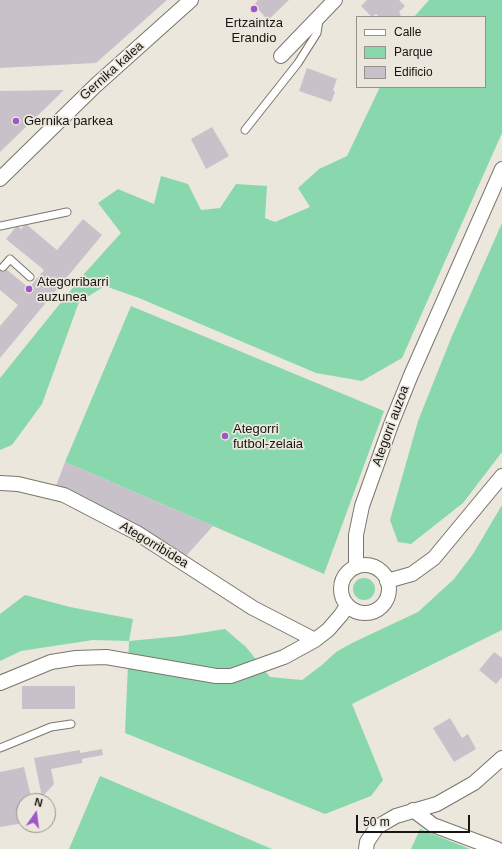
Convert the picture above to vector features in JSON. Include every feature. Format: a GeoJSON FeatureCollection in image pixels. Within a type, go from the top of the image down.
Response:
{"type":"FeatureCollection","features":[{"type":"Feature","properties":{"kind":"street","name":"Gernika kalea"},"geometry":{"type":"LineString","coordinates":[[0,179],[95,86],[191,0]]}},
{"type":"Feature","properties":{"kind":"street"},"geometry":{"type":"LineString","coordinates":[[281,56],[335,0]]}},
{"type":"Feature","properties":{"kind":"street","name":"Ategorri auzoa"},"geometry":{"type":"LineString","coordinates":[[356,567],[356,535],[362,506],[392,422],[447,291],[502,169]]}},
{"type":"Feature","properties":{"kind":"street"},"geometry":{"type":"LineString","coordinates":[[387,581],[412,574],[434,558],[502,476]]}},
{"type":"Feature","properties":{"kind":"street","name":"Ategorribidea"},"geometry":{"type":"LineString","coordinates":[[0,483],[18,484],[64,495],[137,533],[253,608],[315,640]]}},
{"type":"Feature","properties":{"kind":"street"},"geometry":{"type":"LineString","coordinates":[[371,566],[378,569],[387,581],[387,597],[377,610],[370,613],[354,611],[347,606],[340,591],[344,576],[356,567],[371,566]]}},
{"type":"Feature","properties":{"kind":"street"},"geometry":{"type":"LineString","coordinates":[[0,683],[51,662],[76,658],[106,657],[216,676],[231,676],[284,657],[315,640],[342,615],[347,606]]}},
{"type":"Feature","properties":{"kind":"street"},"geometry":{"type":"LineString","coordinates":[[366,849],[368,842],[377,827],[396,816],[437,804],[474,783],[502,758]]}},
{"type":"Feature","properties":{"kind":"street"},"geometry":{"type":"LineString","coordinates":[[413,810],[433,825],[496,849]]}},
{"type":"Feature","properties":{"kind":"lane"},"geometry":{"type":"LineString","coordinates":[[246,130],[298,63],[317,33],[319,16]]}},
{"type":"Feature","properties":{"kind":"lane"},"geometry":{"type":"LineString","coordinates":[[0,226],[67,212]]}},
{"type":"Feature","properties":{"kind":"lane"},"geometry":{"type":"LineString","coordinates":[[3,267],[10,258],[30,277]]}},
{"type":"Feature","properties":{"kind":"lane"},"geometry":{"type":"LineString","coordinates":[[0,748],[51,727],[71,724]]}},
{"type":"Feature","properties":{"kind":"green space"},"geometry":{"type":"Polygon","coordinates":[[[429,0],[502,0],[502,133],[402,358],[362,381],[316,373],[139,298],[105,286],[79,302],[42,404],[12,445],[0,450],[0,378],[83,275],[121,233],[98,203],[118,189],[154,204],[161,176],[188,184],[201,210],[220,208],[236,184],[267,186],[265,218],[275,222],[310,207],[298,188],[319,169],[347,156],[380,88],[486,88],[486,16],[415,16],[429,0]]]}},
{"type":"Feature","properties":{"kind":"green space"},"geometry":{"type":"Polygon","coordinates":[[[502,223],[502,452],[463,503],[411,544],[398,542],[390,520],[418,421],[452,336],[502,223]]]}},
{"type":"Feature","properties":{"kind":"green space","name":"Ategorri futbol-zelaia"},"geometry":{"type":"Polygon","coordinates":[[[131,306],[384,411],[324,574],[65,462],[131,306]]]}},
{"type":"Feature","properties":{"kind":"green space"},"geometry":{"type":"Polygon","coordinates":[[[502,505],[502,630],[352,704],[383,780],[371,796],[325,814],[125,733],[129,641],[181,636],[225,629],[246,647],[270,677],[302,680],[336,652],[418,612],[454,579],[473,554],[502,505]]]}},
{"type":"Feature","properties":{"kind":"green space"},"geometry":{"type":"Polygon","coordinates":[[[364,578],[368,579],[374,585],[374,593],[368,599],[364,600],[360,599],[354,593],[353,589],[354,585],[360,579],[364,578]]]}},
{"type":"Feature","properties":{"kind":"green space"},"geometry":{"type":"Polygon","coordinates":[[[25,595],[70,607],[133,619],[129,641],[93,640],[21,651],[0,661],[0,614],[25,595]]]}},
{"type":"Feature","properties":{"kind":"green space"},"geometry":{"type":"Polygon","coordinates":[[[100,776],[272,849],[69,849],[100,776]]]}},
{"type":"Feature","properties":{"kind":"green space"},"geometry":{"type":"Polygon","coordinates":[[[420,829],[470,849],[411,849],[420,829]]]}},
{"type":"Feature","properties":{"kind":"building"},"geometry":{"type":"Polygon","coordinates":[[[0,0],[167,0],[96,63],[0,68],[0,0]]]}},
{"type":"Feature","properties":{"kind":"building"},"geometry":{"type":"Polygon","coordinates":[[[258,0],[289,0],[268,20],[254,5],[258,0]]]}},
{"type":"Feature","properties":{"kind":"building"},"geometry":{"type":"Polygon","coordinates":[[[367,0],[399,0],[405,6],[399,12],[401,15],[400,16],[379,16],[376,14],[371,16],[361,6],[367,0]]]}},
{"type":"Feature","properties":{"kind":"building"},"geometry":{"type":"Polygon","coordinates":[[[307,68],[337,79],[333,90],[335,92],[331,102],[299,91],[307,68]]]}},
{"type":"Feature","properties":{"kind":"building","name":"Gernika parkea"},"geometry":{"type":"Polygon","coordinates":[[[64,90],[0,152],[0,91],[64,90]]]}},
{"type":"Feature","properties":{"kind":"building"},"geometry":{"type":"Polygon","coordinates":[[[212,127],[229,156],[206,169],[191,139],[212,127]]]}},
{"type":"Feature","properties":{"kind":"building","name":"Ategorribarri auzunea"},"geometry":{"type":"Polygon","coordinates":[[[83,219],[102,235],[0,358],[0,326],[18,305],[0,290],[0,264],[29,288],[44,270],[6,239],[17,226],[21,229],[26,224],[57,250],[83,219]]]}},
{"type":"Feature","properties":{"kind":"building"},"geometry":{"type":"Polygon","coordinates":[[[65,462],[213,526],[186,556],[86,498],[56,486],[65,462]]]}},
{"type":"Feature","properties":{"kind":"building"},"geometry":{"type":"Polygon","coordinates":[[[494,652],[502,658],[502,677],[496,684],[479,670],[494,652]]]}},
{"type":"Feature","properties":{"kind":"building"},"geometry":{"type":"Polygon","coordinates":[[[22,686],[75,686],[75,709],[22,709],[22,686]]]}},
{"type":"Feature","properties":{"kind":"building"},"geometry":{"type":"Polygon","coordinates":[[[450,718],[462,738],[468,734],[476,749],[454,762],[433,728],[450,718]]]}},
{"type":"Feature","properties":{"kind":"building"},"geometry":{"type":"Polygon","coordinates":[[[102,749],[103,755],[82,759],[82,763],[51,769],[54,784],[46,793],[41,793],[34,758],[80,750],[80,753],[102,749]]]}},
{"type":"Feature","properties":{"kind":"building"},"geometry":{"type":"Polygon","coordinates":[[[24,767],[30,793],[16,793],[16,824],[0,827],[0,772],[24,767]]]}},
{"type":"Feature","properties":{"kind":"place","name":"Ertzaintza Erandio"},"geometry":{"type":"Point","coordinates":[254,9]}},
{"type":"Feature","properties":{"kind":"place","name":"Gernika parkea"},"geometry":{"type":"Point","coordinates":[16,121]}},
{"type":"Feature","properties":{"kind":"place","name":"Ategorribarri auzunea"},"geometry":{"type":"Point","coordinates":[29,289]}},
{"type":"Feature","properties":{"kind":"place","name":"Ategorri futbol-zelaia"},"geometry":{"type":"Point","coordinates":[225,436]}}]}
